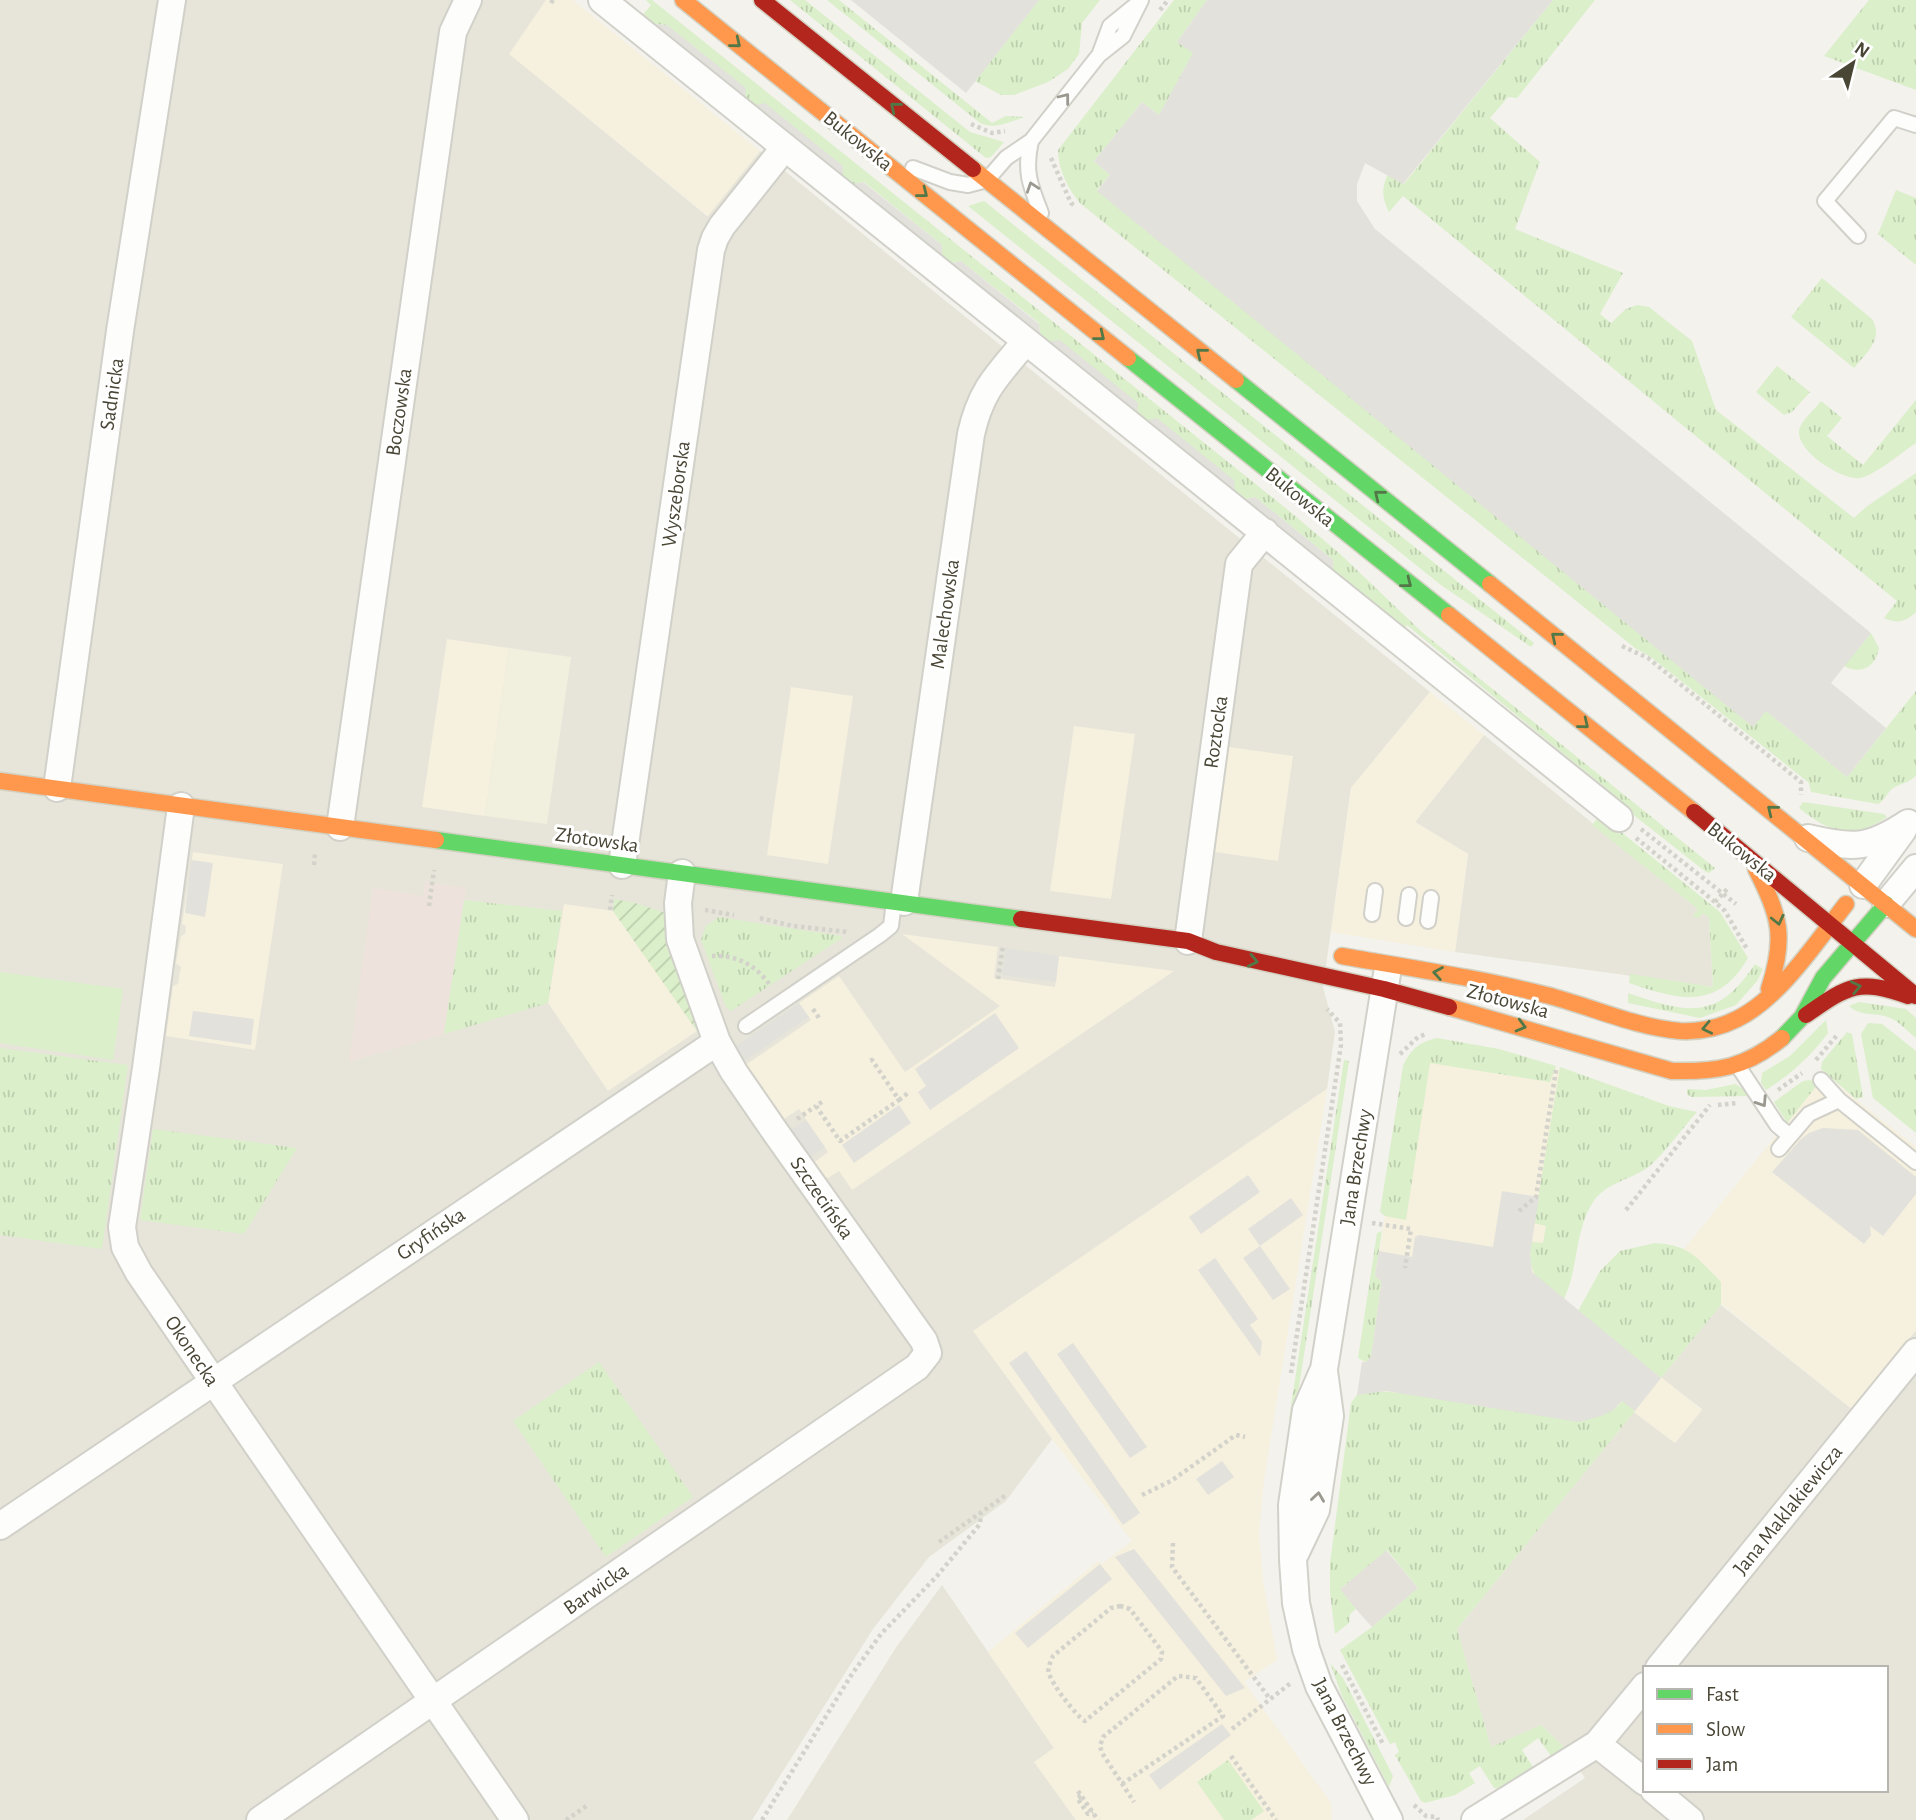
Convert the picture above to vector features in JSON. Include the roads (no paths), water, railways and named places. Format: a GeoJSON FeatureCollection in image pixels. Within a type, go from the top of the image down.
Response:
{"type":"FeatureCollection","features":[{"type":"Feature","properties":{"kind":"main road","name":"Bukowska"},"geometry":{"type":"LineString","coordinates":[[682,0],[1751,858],[1916,997]]}},
{"type":"Feature","properties":{"kind":"main road"},"geometry":{"type":"LineString","coordinates":[[762,0],[1916,929]]}},
{"type":"Feature","properties":{"kind":"main road","name":"Złotowska"},"geometry":{"type":"LineString","coordinates":[[0,781],[1188,941],[1231,939]]}},
{"type":"Feature","properties":{"kind":"main road"},"geometry":{"type":"LineString","coordinates":[[1751,858],[1773,902],[1780,924],[1781,944],[1766,997]]}},
{"type":"Feature","properties":{"kind":"main road","name":"Złotowska"},"geometry":{"type":"LineString","coordinates":[[1188,941],[1216,952],[1386,977],[1548,996],[1675,1029],[1695,1031],[1741,1018],[1766,997],[1863,885]]}},
{"type":"Feature","properties":{"kind":"main road","name":"Złotowska"},"geometry":{"type":"LineString","coordinates":[[1802,1017],[1823,978],[1886,904]]}},
{"type":"Feature","properties":{"kind":"main road","name":"Złotowska"},"geometry":{"type":"LineString","coordinates":[[1324,953],[1545,1033],[1651,1066],[1692,1072],[1737,1065],[1768,1049],[1802,1017],[1841,990],[1860,984],[1879,985],[1916,997]]}},
{"type":"Feature","properties":{"kind":"street","name":"Sadnicka"},"geometry":{"type":"LineString","coordinates":[[57,788],[120,331],[172,0]]}},
{"type":"Feature","properties":{"kind":"street","name":"Boczowska"},"geometry":{"type":"LineString","coordinates":[[340,827],[453,32],[468,0]]}},
{"type":"Feature","properties":{"kind":"street"},"geometry":{"type":"LineString","coordinates":[[602,0],[1619,818]]}},
{"type":"Feature","properties":{"kind":"street","name":"Wyszeborska"},"geometry":{"type":"LineString","coordinates":[[622,865],[711,250],[722,226],[785,147]]}},
{"type":"Feature","properties":{"kind":"street","name":"Malechowska"},"geometry":{"type":"LineString","coordinates":[[899,902],[971,434],[986,389],[1026,341]]}},
{"type":"Feature","properties":{"kind":"street","name":"Roztocka"},"geometry":{"type":"LineString","coordinates":[[1188,941],[1239,564],[1265,532]]}},
{"type":"Feature","properties":{"kind":"street","name":"Okonecka"},"geometry":{"type":"LineString","coordinates":[[181,806],[148,1054],[121,1227],[125,1247],[139,1273],[514,1820]]}},
{"type":"Feature","properties":{"kind":"street"},"geometry":{"type":"LineString","coordinates":[[1805,838],[1840,846],[1866,845],[1885,838],[1912,819]]}},
{"type":"Feature","properties":{"kind":"street"},"geometry":{"type":"LineString","coordinates":[[1863,885],[1912,819]]}},
{"type":"Feature","properties":{"kind":"street"},"geometry":{"type":"LineString","coordinates":[[1886,904],[1916,868]]}},
{"type":"Feature","properties":{"kind":"street"},"geometry":{"type":"LineString","coordinates":[[682,873],[678,903],[680,939],[717,1042]]}},
{"type":"Feature","properties":{"kind":"street","name":"Jana Brzechwy"},"geometry":{"type":"LineString","coordinates":[[1386,977],[1324,1369],[1307,1410],[1292,1505],[1296,1603],[1306,1649],[1319,1686],[1389,1820]]}},
{"type":"Feature","properties":{"kind":"street","name":"Gryfińska"},"geometry":{"type":"LineString","coordinates":[[0,1526],[717,1042]]}},
{"type":"Feature","properties":{"kind":"street","name":"Szczecińska"},"geometry":{"type":"LineString","coordinates":[[717,1042],[776,1133],[924,1341],[928,1353]]}},
{"type":"Feature","properties":{"kind":"street","name":"Barwicka"},"geometry":{"type":"LineString","coordinates":[[260,1820],[917,1367],[928,1353]]}},
{"type":"Feature","properties":{"kind":"street","name":"Jana Maklakiewicza"},"geometry":{"type":"LineString","coordinates":[[1661,1666],[1912,1367]]}},
{"type":"Feature","properties":{"kind":"street"},"geometry":{"type":"LineString","coordinates":[[1475,1820],[1597,1744],[1643,1688]]}},
{"type":"Feature","properties":{"kind":"street"},"geometry":{"type":"LineString","coordinates":[[1597,1744],[1643,1780]]}},
{"type":"Feature","properties":{"kind":"street"},"geometry":{"type":"LineString","coordinates":[[1656,1792],[1690,1820]]}},
{"type":"Feature","properties":{"kind":"lane"},"geometry":{"type":"LineString","coordinates":[[870,150],[950,182],[968,185],[986,180],[1006,158],[1031,141],[1099,55],[1123,36],[1141,0]]}},
{"type":"Feature","properties":{"kind":"lane"},"geometry":{"type":"LineString","coordinates":[[1858,236],[1825,201],[1894,118],[1916,125]]}},
{"type":"Feature","properties":{"kind":"lane"},"geometry":{"type":"LineString","coordinates":[[1031,141],[1026,164],[1028,180],[1048,230]]}},
{"type":"Feature","properties":{"kind":"lane"},"geometry":{"type":"LineString","coordinates":[[1372,914],[1375,891]]}},
{"type":"Feature","properties":{"kind":"lane"},"geometry":{"type":"LineString","coordinates":[[1406,918],[1409,895]]}},
{"type":"Feature","properties":{"kind":"lane"},"geometry":{"type":"LineString","coordinates":[[1428,921],[1431,898]]}},
{"type":"Feature","properties":{"kind":"lane"},"geometry":{"type":"LineString","coordinates":[[746,1026],[880,935],[891,926],[899,902]]}},
{"type":"Feature","properties":{"kind":"lane"},"geometry":{"type":"LineString","coordinates":[[1737,1065],[1776,1125],[1790,1136]]}},
{"type":"Feature","properties":{"kind":"lane"},"geometry":{"type":"LineString","coordinates":[[1821,1080],[1839,1100],[1916,1162]]}},
{"type":"Feature","properties":{"kind":"lane"},"geometry":{"type":"LineString","coordinates":[[1779,1149],[1809,1114],[1839,1100]]}}]}
